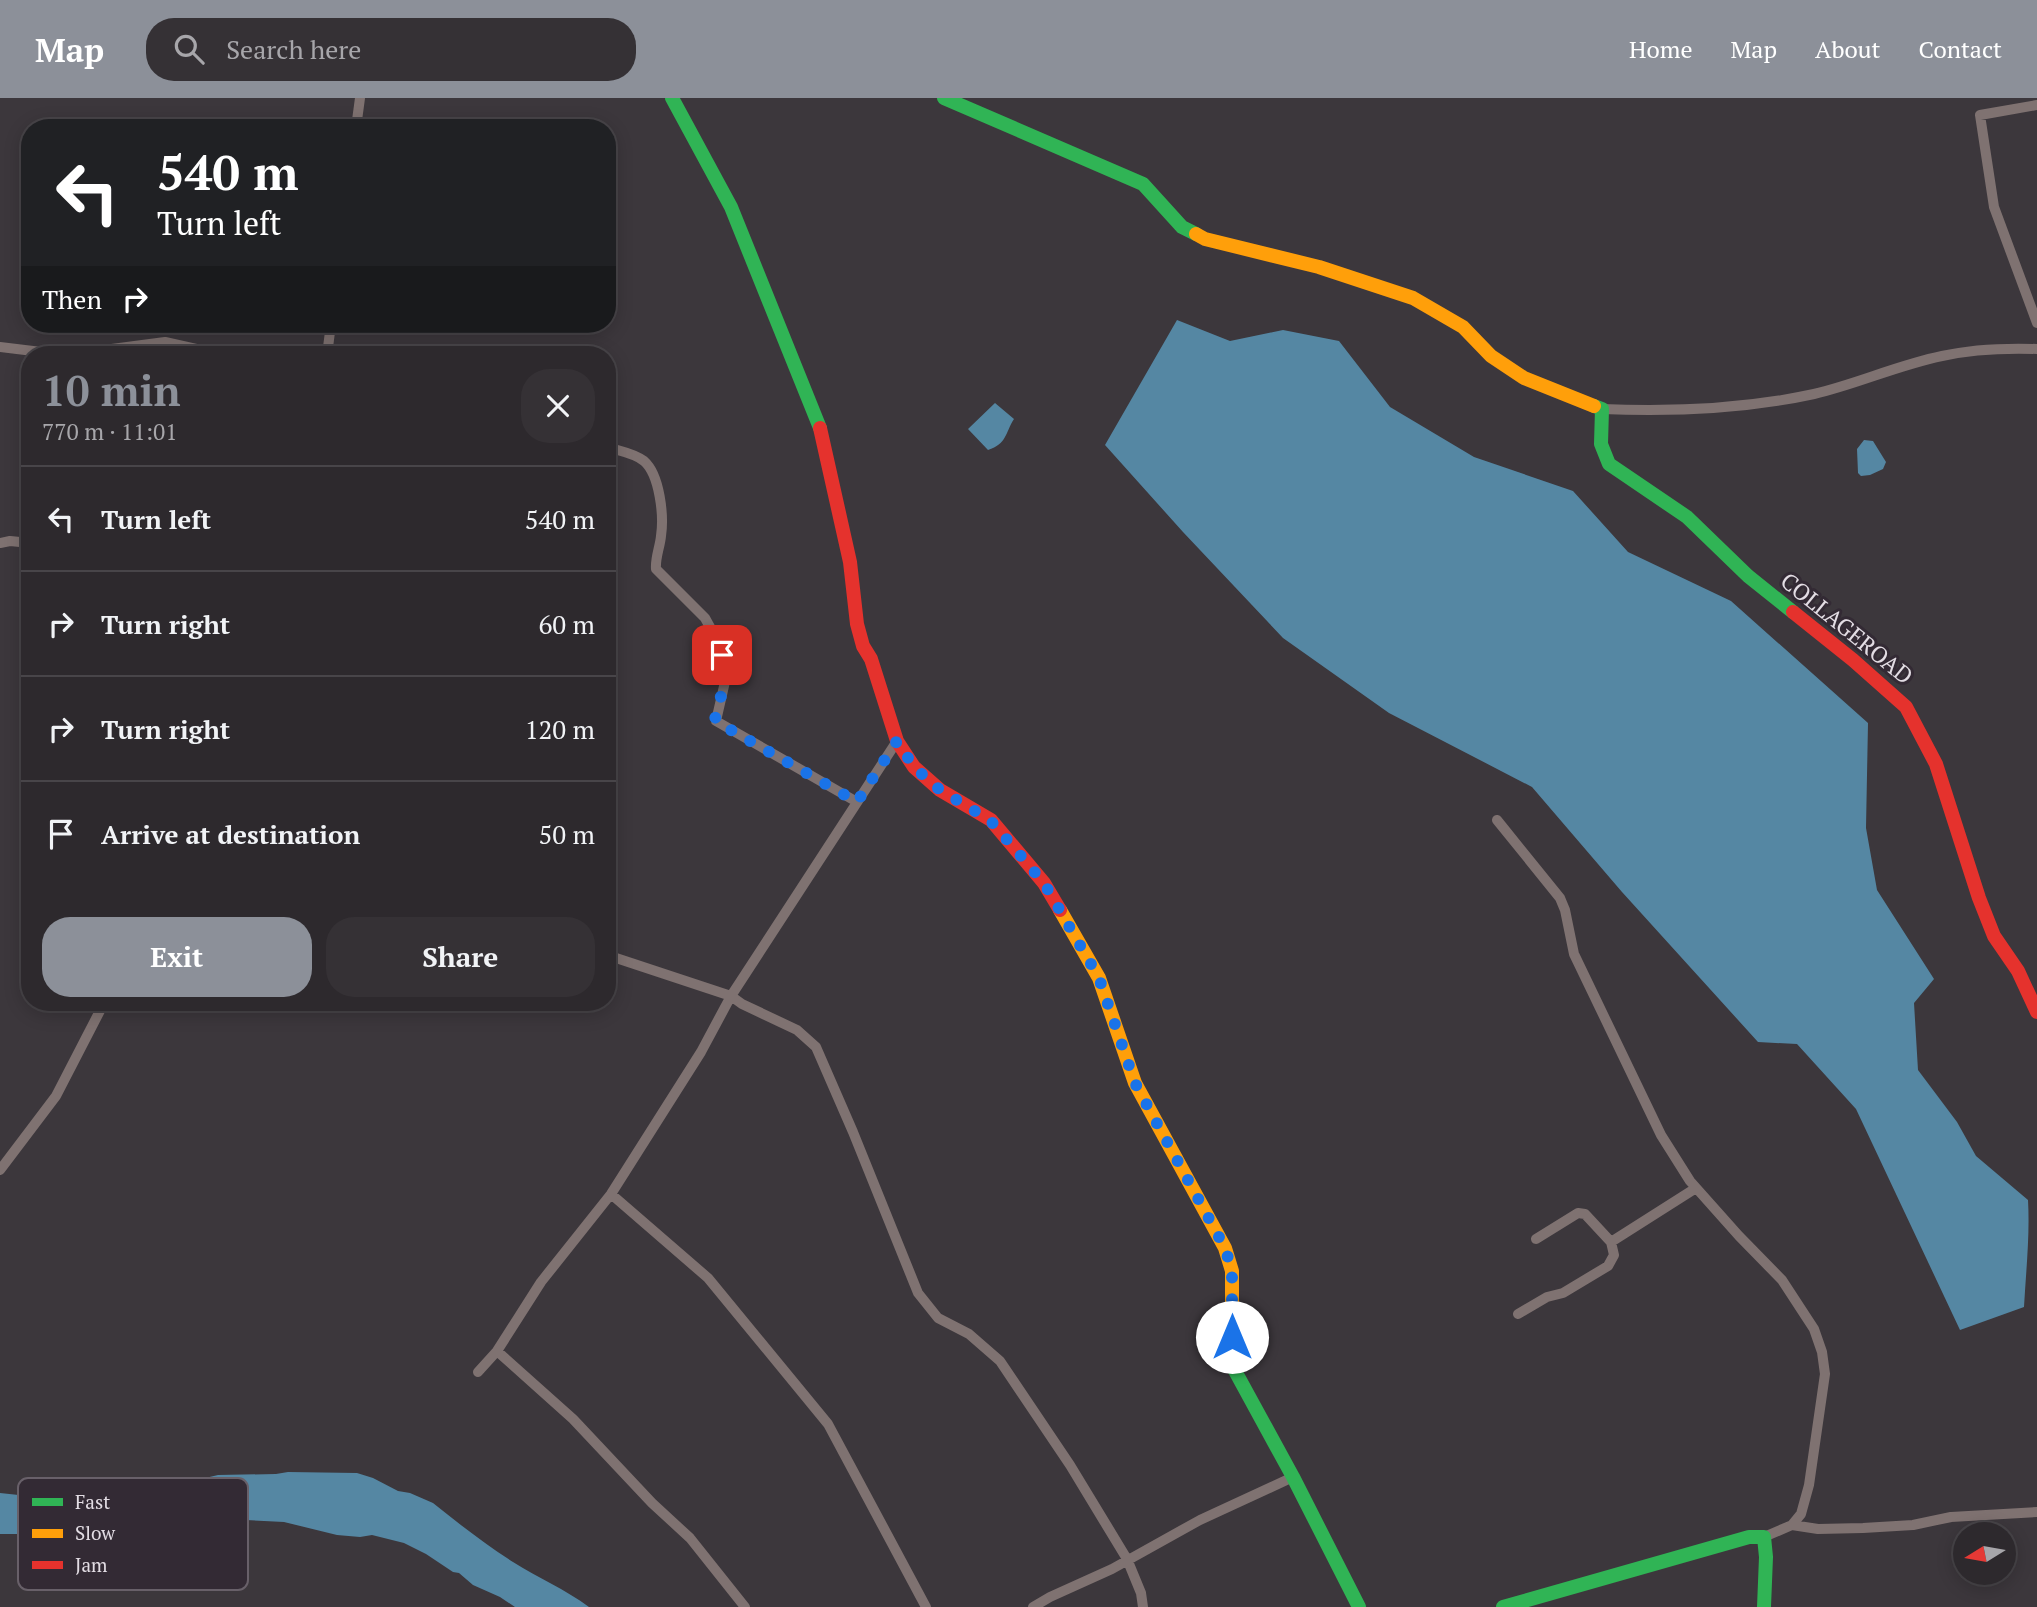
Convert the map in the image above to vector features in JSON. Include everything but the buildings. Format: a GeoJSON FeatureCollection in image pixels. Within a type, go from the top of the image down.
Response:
{"type":"FeatureCollection","features":[{"type":"Feature","properties":{"kind":"main road"},"geometry":{"type":"LineString","coordinates":[[672,98],[731,207],[822,435],[850,562],[857,624],[897,741],[914,767],[940,790],[990,820],[1044,883],[1099,978],[1135,1083],[1225,1248],[1232,1271],[1234,1369],[1359,1607]]}},
{"type":"Feature","properties":{"kind":"main road"},"geometry":{"type":"LineString","coordinates":[[944,98],[1143,184],[1182,226],[1205,239],[1319,267],[1413,298],[1463,327],[1492,356],[1524,378],[1602,409]]}},
{"type":"Feature","properties":{"kind":"main road","name":"COLLAGEROAD"},"geometry":{"type":"LineString","coordinates":[[1602,409],[1600,443],[1602,453],[1609,464],[1687,517],[1748,576],[1853,660],[1906,707],[1936,764],[1994,936],[2018,971],[2037,1012]]}},
{"type":"Feature","properties":{"kind":"main road"},"geometry":{"type":"LineString","coordinates":[[1503,1607],[1727,1542],[1764,1536],[1764,1607]]}},
{"type":"Feature","properties":{"kind":"street"},"geometry":{"type":"LineString","coordinates":[[357,119],[360,98]]}},
{"type":"Feature","properties":{"kind":"street"},"geometry":{"type":"LineString","coordinates":[[2037,106],[1980,115],[1994,207],[2037,323]]}},
{"type":"Feature","properties":{"kind":"street"},"geometry":{"type":"LineString","coordinates":[[135,346],[165,342],[183,346]]}},
{"type":"Feature","properties":{"kind":"street"},"geometry":{"type":"LineString","coordinates":[[0,347],[21,350]]}},
{"type":"Feature","properties":{"kind":"street"},"geometry":{"type":"LineString","coordinates":[[1602,409],[1682,410],[1783,400],[1942,356],[2004,348],[2037,349]]}},
{"type":"Feature","properties":{"kind":"street"},"geometry":{"type":"LineString","coordinates":[[616,450],[636,456],[652,470],[663,524],[656,569],[705,618],[716,638],[727,673],[716,721],[857,802]]}},
{"type":"Feature","properties":{"kind":"street"},"geometry":{"type":"LineString","coordinates":[[0,543],[21,542]]}},
{"type":"Feature","properties":{"kind":"street"},"geometry":{"type":"LineString","coordinates":[[478,1372],[497,1351],[541,1282],[611,1194],[701,1052],[731,996],[897,741]]}},
{"type":"Feature","properties":{"kind":"street"},"geometry":{"type":"LineString","coordinates":[[1497,820],[1560,898],[1574,954],[1661,1135],[1696,1188],[1782,1280],[1814,1329],[1822,1352],[1825,1374],[1809,1485],[1801,1514],[1793,1525]]}},
{"type":"Feature","properties":{"kind":"street"},"geometry":{"type":"LineString","coordinates":[[616,958],[731,996],[797,1030],[816,1047],[918,1293],[938,1318],[969,1334],[1000,1361],[1070,1465],[1127,1559],[1141,1593],[1143,1607]]}},
{"type":"Feature","properties":{"kind":"street"},"geometry":{"type":"LineString","coordinates":[[0,1170],[56,1096],[100,1011]]}},
{"type":"Feature","properties":{"kind":"street"},"geometry":{"type":"LineString","coordinates":[[1611,1242],[1696,1188]]}},
{"type":"Feature","properties":{"kind":"street"},"geometry":{"type":"LineString","coordinates":[[611,1194],[708,1278],[828,1424],[926,1607]]}},
{"type":"Feature","properties":{"kind":"street"},"geometry":{"type":"LineString","coordinates":[[1518,1314],[1547,1297],[1563,1293],[1608,1266],[1614,1255],[1611,1242],[1585,1214],[1578,1213],[1536,1239]]}},
{"type":"Feature","properties":{"kind":"street"},"geometry":{"type":"LineString","coordinates":[[497,1351],[573,1419],[652,1503],[690,1538],[745,1607]]}},
{"type":"Feature","properties":{"kind":"street"},"geometry":{"type":"LineString","coordinates":[[1033,1607],[1112,1569],[1200,1520],[1293,1477]]}},
{"type":"Feature","properties":{"kind":"street"},"geometry":{"type":"LineString","coordinates":[[1764,1536],[1793,1525],[1818,1529],[1876,1528],[1913,1525],[1951,1517],[2037,1512]]}},
{"type":"Feature","properties":{"kind":"water"},"geometry":{"type":"Polygon","coordinates":[[[1177,320],[1230,341],[1283,330],[1339,341],[1390,407],[1474,457],[1573,491],[1628,552],[1731,601],[1868,723],[1866,828],[1877,890],[1934,979],[1914,1003],[1918,1070],[1957,1122],[1976,1156],[2028,1200],[2024,1307],[1960,1330],[1856,1109],[1797,1044],[1758,1042],[1622,892],[1532,787],[1389,713],[1283,638],[1105,445],[1177,320]]]}},
{"type":"Feature","properties":{"kind":"water"},"geometry":{"type":"Polygon","coordinates":[[[995,403],[1014,419],[999,445],[988,450],[968,429],[995,403]]]}},
{"type":"Feature","properties":{"kind":"water"},"geometry":{"type":"Polygon","coordinates":[[[1864,440],[1873,441],[1886,462],[1883,469],[1861,476],[1858,473],[1857,449],[1864,440]]]}},
{"type":"Feature","properties":{"kind":"water"},"geometry":{"type":"Polygon","coordinates":[[[357,1473],[398,1491],[410,1493],[433,1503],[522,1568],[589,1607],[515,1607],[404,1543],[372,1535],[337,1535],[284,1522],[248,1520],[248,1478],[205,1478],[218,1475],[357,1473]]]}},
{"type":"Feature","properties":{"kind":"water"},"geometry":{"type":"Polygon","coordinates":[[[0,1493],[18,1495],[18,1534],[0,1534],[0,1493]]]}},
{"type":"Feature","properties":{"kind":"traffic: fast"},"geometry":{"type":"LineString","coordinates":[[672,98],[731,207],[820,428]]}},
{"type":"Feature","properties":{"kind":"traffic: fast"},"geometry":{"type":"LineString","coordinates":[[944,98],[1143,184],[1182,227],[1196,234]]}},
{"type":"Feature","properties":{"kind":"traffic: fast"},"geometry":{"type":"LineString","coordinates":[[1594,406],[1602,409],[1601,444],[1609,464],[1687,517],[1748,576],[1793,612]]}},
{"type":"Feature","properties":{"kind":"traffic: fast"},"geometry":{"type":"LineString","coordinates":[[1232,1343],[1234,1369],[1359,1607]]}},
{"type":"Feature","properties":{"kind":"traffic: fast"},"geometry":{"type":"LineString","coordinates":[[1503,1607],[1749,1537],[1764,1537],[1764,1607]]}},
{"type":"Feature","properties":{"kind":"traffic: slow"},"geometry":{"type":"LineString","coordinates":[[1196,234],[1205,239],[1319,267],[1413,298],[1463,327],[1491,356],[1524,378],[1594,406]]}},
{"type":"Feature","properties":{"kind":"traffic: slow"},"geometry":{"type":"LineString","coordinates":[[1060,910],[1099,978],[1135,1083],[1225,1248],[1232,1271],[1232,1343]]}},
{"type":"Feature","properties":{"kind":"traffic: jam"},"geometry":{"type":"LineString","coordinates":[[820,428],[850,562],[857,624],[897,741],[914,767],[940,790],[991,820],[1044,883],[1060,910]]}},
{"type":"Feature","properties":{"kind":"traffic: jam"},"geometry":{"type":"LineString","coordinates":[[1793,612],[1906,707],[1936,764],[1994,936],[2018,971],[2037,1012]]}},
{"type":"Feature","properties":{"kind":"route"},"geometry":{"type":"LineString","coordinates":[[722,655],[727,673],[715,719],[717,722],[857,802],[897,741],[914,767],[940,790],[990,820],[1044,883],[1099,978],[1135,1083],[1225,1248],[1232,1271],[1232,1337]]}}]}
